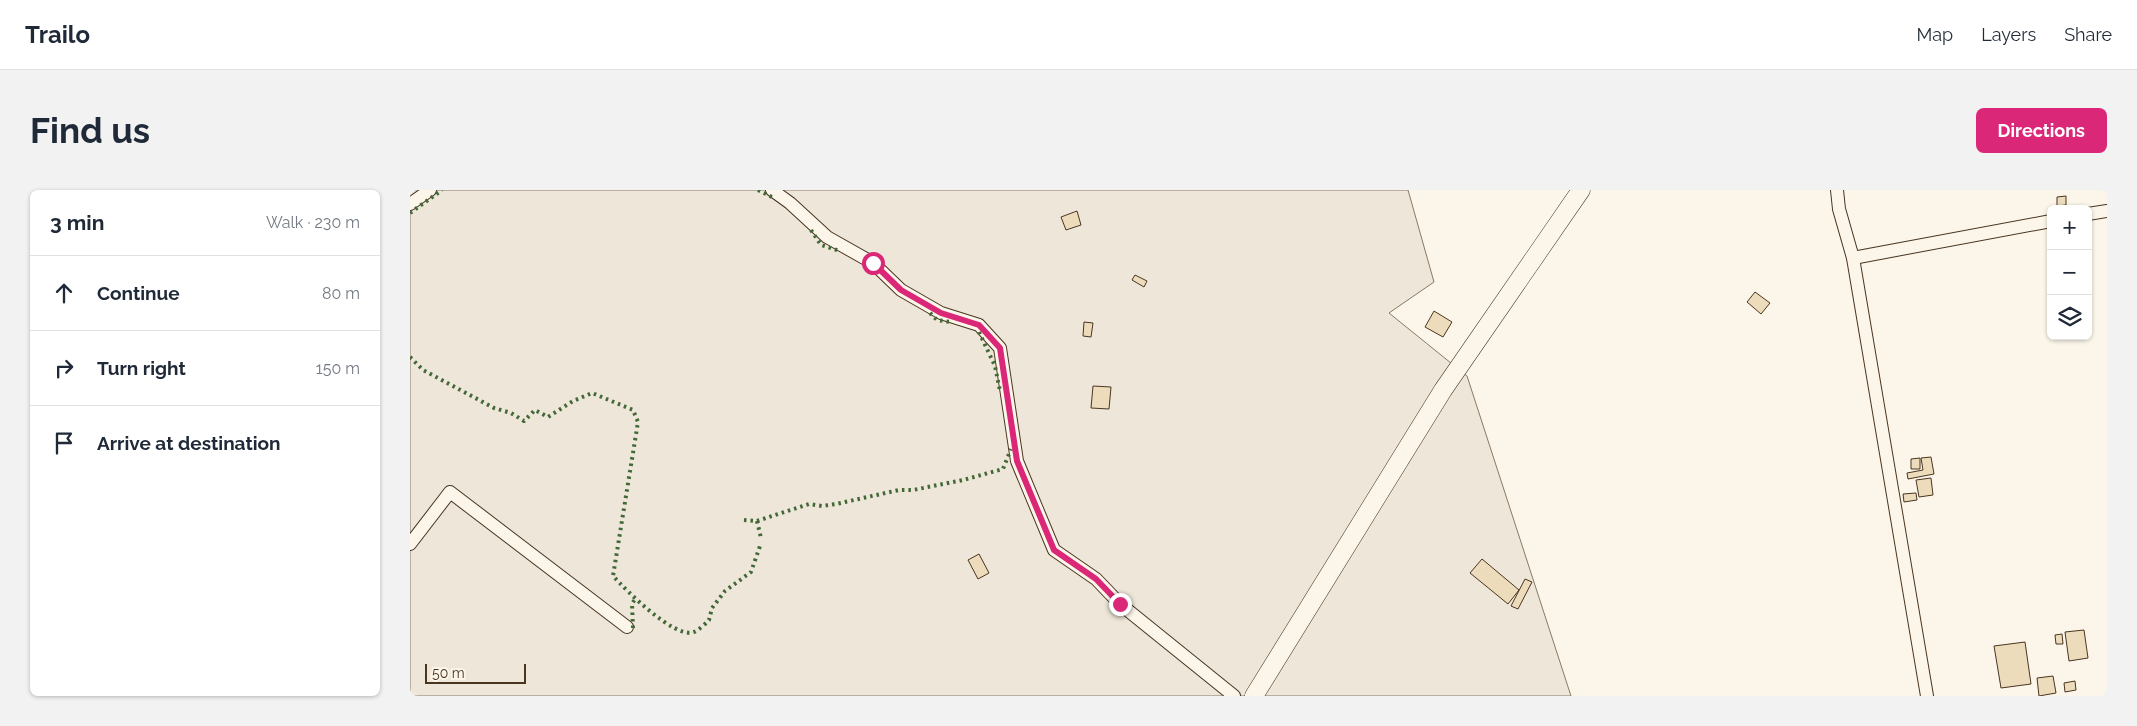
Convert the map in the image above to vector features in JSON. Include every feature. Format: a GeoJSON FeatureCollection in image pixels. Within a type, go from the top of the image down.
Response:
{"type":"FeatureCollection","features":[{"type":"Feature","properties":{"kind":"street"},"geometry":{"type":"LineString","coordinates":[[410,204],[430,190]]}},
{"type":"Feature","properties":{"kind":"street"},"geometry":{"type":"LineString","coordinates":[[772,190],[790,202],[827,237],[873,263],[901,290],[941,313],[979,325],[1000,348],[1017,461],[1054,550],[1096,579],[1120,604],[1234,696]]}},
{"type":"Feature","properties":{"kind":"street"},"geometry":{"type":"LineString","coordinates":[[1254,696],[1443,390],[1581,190]]}},
{"type":"Feature","properties":{"kind":"street"},"geometry":{"type":"LineString","coordinates":[[1837,190],[1853,258],[1928,696]]}},
{"type":"Feature","properties":{"kind":"street"},"geometry":{"type":"LineString","coordinates":[[2092,213],[2107,210]]}},
{"type":"Feature","properties":{"kind":"street"},"geometry":{"type":"LineString","coordinates":[[1853,258],[2047,222]]}},
{"type":"Feature","properties":{"kind":"street"},"geometry":{"type":"LineString","coordinates":[[410,544],[450,492],[627,627]]}},
{"type":"Feature","properties":{"kind":"shaded area"},"geometry":{"type":"Polygon","coordinates":[[[410,190],[1408,190],[1434,282],[1389,313],[1467,376],[1571,696],[410,696],[410,190]]]}},
{"type":"Feature","properties":{"kind":"building"},"geometry":{"type":"Polygon","coordinates":[[[2066,196],[2066,205],[2057,205],[2057,197],[2066,196]]]}},
{"type":"Feature","properties":{"kind":"building"},"geometry":{"type":"Polygon","coordinates":[[[1077,211],[1081,225],[1066,230],[1061,217],[1077,211]]]}},
{"type":"Feature","properties":{"kind":"building"},"geometry":{"type":"Polygon","coordinates":[[[1135,275],[1147,281],[1144,287],[1132,280],[1135,275]]]}},
{"type":"Feature","properties":{"kind":"building"},"geometry":{"type":"Polygon","coordinates":[[[1755,292],[1770,303],[1761,314],[1747,302],[1755,292]]]}},
{"type":"Feature","properties":{"kind":"building"},"geometry":{"type":"Polygon","coordinates":[[[1434,311],[1452,322],[1443,337],[1425,327],[1434,311]]]}},
{"type":"Feature","properties":{"kind":"building"},"geometry":{"type":"Polygon","coordinates":[[[1084,322],[1093,323],[1091,337],[1083,336],[1084,322]]]}},
{"type":"Feature","properties":{"kind":"building"},"geometry":{"type":"Polygon","coordinates":[[[1093,386],[1111,387],[1109,409],[1091,408],[1093,386]]]}},
{"type":"Feature","properties":{"kind":"building"},"geometry":{"type":"Polygon","coordinates":[[[1931,457],[1934,474],[1908,479],[1907,473],[1923,470],[1921,458],[1931,457]]]}},
{"type":"Feature","properties":{"kind":"building"},"geometry":{"type":"Polygon","coordinates":[[[1920,458],[1920,469],[1911,469],[1911,459],[1920,458]]]}},
{"type":"Feature","properties":{"kind":"building"},"geometry":{"type":"Polygon","coordinates":[[[1931,478],[1933,495],[1919,497],[1916,480],[1931,478]]]}},
{"type":"Feature","properties":{"kind":"building"},"geometry":{"type":"Polygon","coordinates":[[[1916,493],[1917,500],[1904,502],[1903,494],[1916,493]]]}},
{"type":"Feature","properties":{"kind":"building"},"geometry":{"type":"Polygon","coordinates":[[[979,554],[989,573],[978,579],[968,560],[979,554]]]}},
{"type":"Feature","properties":{"kind":"building"},"geometry":{"type":"Polygon","coordinates":[[[1482,559],[1519,590],[1508,604],[1470,573],[1482,559]]]}},
{"type":"Feature","properties":{"kind":"building"},"geometry":{"type":"Polygon","coordinates":[[[1525,579],[1532,582],[1518,609],[1511,606],[1525,579]]]}},
{"type":"Feature","properties":{"kind":"building"},"geometry":{"type":"Polygon","coordinates":[[[2084,630],[2088,658],[2069,661],[2065,632],[2084,630]]]}},
{"type":"Feature","properties":{"kind":"building"},"geometry":{"type":"Polygon","coordinates":[[[2062,634],[2063,644],[2056,644],[2055,635],[2062,634]]]}},
{"type":"Feature","properties":{"kind":"building"},"geometry":{"type":"Polygon","coordinates":[[[2025,642],[2031,684],[2001,688],[1994,646],[2025,642]]]}},
{"type":"Feature","properties":{"kind":"building"},"geometry":{"type":"Polygon","coordinates":[[[2053,676],[2056,693],[2039,696],[2037,678],[2053,676]]]}},
{"type":"Feature","properties":{"kind":"building"},"geometry":{"type":"Polygon","coordinates":[[[2075,681],[2076,690],[2065,692],[2064,683],[2075,681]]]}},
{"type":"Feature","properties":{"kind":"hedge"},"geometry":{"type":"LineString","coordinates":[[410,213],[442,190]]}},
{"type":"Feature","properties":{"kind":"hedge"},"geometry":{"type":"LineString","coordinates":[[758,190],[772,197]]}},
{"type":"Feature","properties":{"kind":"hedge"},"geometry":{"type":"LineString","coordinates":[[811,230],[821,245],[840,251]]}},
{"type":"Feature","properties":{"kind":"hedge"},"geometry":{"type":"LineString","coordinates":[[930,313],[937,320],[950,322]]}},
{"type":"Feature","properties":{"kind":"hedge"},"geometry":{"type":"LineString","coordinates":[[979,332],[995,366],[1000,391]]}},
{"type":"Feature","properties":{"kind":"hedge"},"geometry":{"type":"LineString","coordinates":[[410,357],[423,370],[494,408],[511,413],[524,421],[535,410],[548,417],[573,401],[592,393],[633,410],[638,422],[613,576],[651,612],[675,628],[685,632],[694,632],[706,623],[709,620],[712,608],[725,591],[751,572],[760,546]]}},
{"type":"Feature","properties":{"kind":"hedge"},"geometry":{"type":"LineString","coordinates":[[744,520],[757,521],[809,504],[822,506],[836,504],[899,490],[913,490],[963,480],[1003,469],[1011,449]]}},
{"type":"Feature","properties":{"kind":"hedge"},"geometry":{"type":"LineString","coordinates":[[757,521],[761,538]]}},
{"type":"Feature","properties":{"kind":"hedge"},"geometry":{"type":"LineString","coordinates":[[633,628],[632,604],[635,599]]}},
{"type":"Feature","properties":{"kind":"route"},"geometry":{"type":"LineString","coordinates":[[873,263],[901,290],[941,313],[979,325],[1000,348],[1017,461],[1054,550],[1096,579],[1120,604]]}}]}
